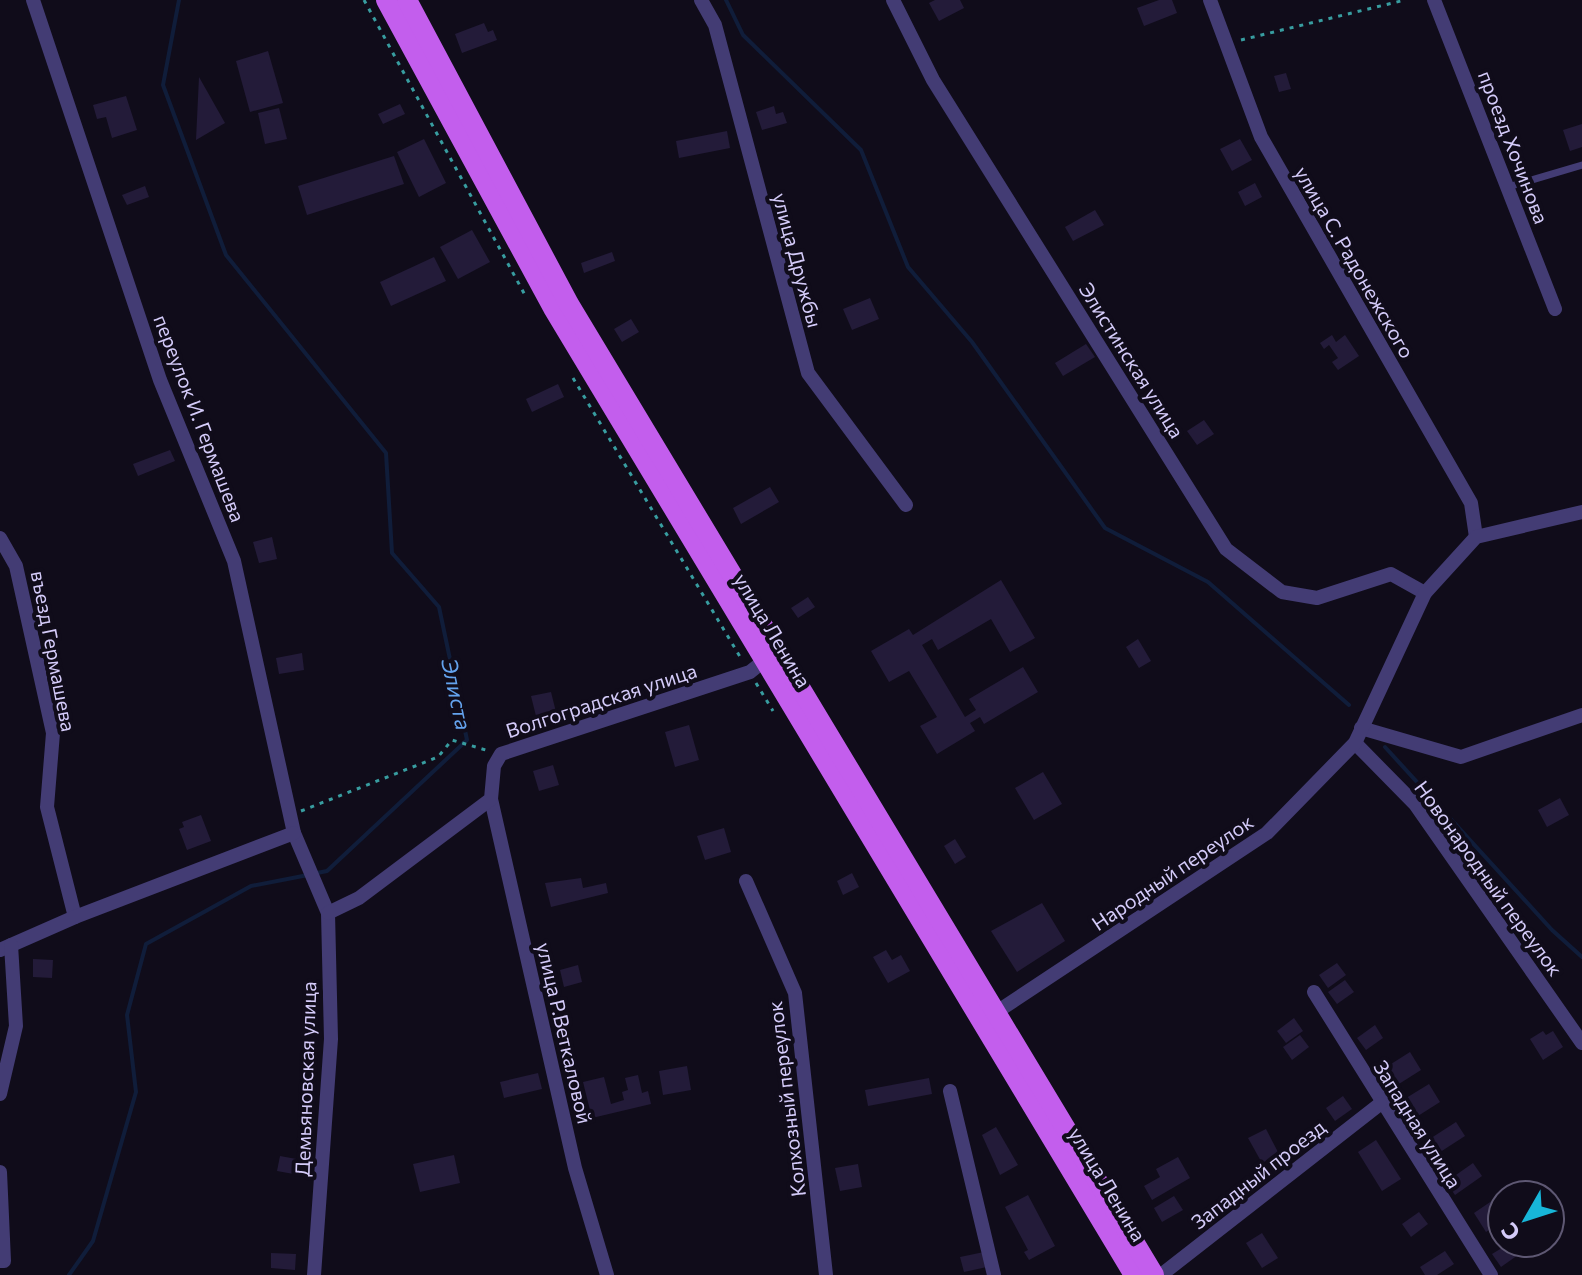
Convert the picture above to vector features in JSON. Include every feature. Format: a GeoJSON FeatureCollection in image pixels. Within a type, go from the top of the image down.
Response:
{"type":"FeatureCollection","features":[{"type":"Feature","properties":{"kind":"main road","name":"улица Ленина"},"geometry":{"type":"LineString","coordinates":[[386,0],[553,308],[990,1017],[1154,1275]]}},
{"type":"Feature","properties":{"kind":"main road","name":"улица Ленина"},"geometry":{"type":"LineString","coordinates":[[407,0],[569,304],[770,656]]}},
{"type":"Feature","properties":{"kind":"main road","name":"улица Ленина"},"geometry":{"type":"LineString","coordinates":[[990,1017],[1134,1275]]}},
{"type":"Feature","properties":{"kind":"street","name":"переулок И. Гермашева"},"geometry":{"type":"LineString","coordinates":[[33,0],[160,380],[234,561],[294,833],[319,887]]}},
{"type":"Feature","properties":{"kind":"street","name":"улица Дружбы"},"geometry":{"type":"LineString","coordinates":[[701,0],[715,25],[808,373],[906,505]]}},
{"type":"Feature","properties":{"kind":"street","name":"Элистинская улица"},"geometry":{"type":"LineString","coordinates":[[893,0],[933,80],[1226,549],[1282,592],[1317,598],[1391,574],[1425,593]]}},
{"type":"Feature","properties":{"kind":"street","name":"улица С. Радонежского"},"geometry":{"type":"LineString","coordinates":[[1210,0],[1261,137],[1471,503],[1476,537]]}},
{"type":"Feature","properties":{"kind":"street","name":"проезд Хочинова"},"geometry":{"type":"LineString","coordinates":[[1434,0],[1555,309]]}},
{"type":"Feature","properties":{"kind":"street"},"geometry":{"type":"LineString","coordinates":[[1476,537],[1582,512]]}},
{"type":"Feature","properties":{"kind":"street","name":"Народный переулок"},"geometry":{"type":"LineString","coordinates":[[990,1017],[1267,833],[1355,743],[1425,593],[1476,537]]}},
{"type":"Feature","properties":{"kind":"street","name":"въезд Гермашева"},"geometry":{"type":"LineString","coordinates":[[0,538],[16,566],[53,733],[47,807],[75,917]]}},
{"type":"Feature","properties":{"kind":"street","name":"Волгоградская улица"},"geometry":{"type":"LineString","coordinates":[[491,799],[494,766],[501,754],[750,672],[770,656]]}},
{"type":"Feature","properties":{"kind":"street"},"geometry":{"type":"LineString","coordinates":[[1361,728],[1461,757],[1582,715]]}},
{"type":"Feature","properties":{"kind":"street","name":"Новонародный переулок"},"geometry":{"type":"LineString","coordinates":[[1355,743],[1415,804],[1582,1043]]}},
{"type":"Feature","properties":{"kind":"street"},"geometry":{"type":"LineString","coordinates":[[328,913],[359,898],[491,799]]}},
{"type":"Feature","properties":{"kind":"street","name":"улица Р.Веткаловой"},"geometry":{"type":"LineString","coordinates":[[491,799],[575,1168],[607,1275]]}},
{"type":"Feature","properties":{"kind":"street"},"geometry":{"type":"LineString","coordinates":[[0,1094],[16,1026],[6,948],[75,917],[294,833]]}},
{"type":"Feature","properties":{"kind":"street","name":"Колхозный переулок"},"geometry":{"type":"LineString","coordinates":[[746,881],[795,993],[826,1275]]}},
{"type":"Feature","properties":{"kind":"street","name":"Демьяновская улица"},"geometry":{"type":"LineString","coordinates":[[314,1275],[331,1039],[328,913],[319,887]]}},
{"type":"Feature","properties":{"kind":"street","name":"Западная улица"},"geometry":{"type":"LineString","coordinates":[[1314,992],[1380,1104],[1491,1275]]}},
{"type":"Feature","properties":{"kind":"street"},"geometry":{"type":"LineString","coordinates":[[950,1091],[994,1275]]}},
{"type":"Feature","properties":{"kind":"street","name":"Западный проезд"},"geometry":{"type":"LineString","coordinates":[[1161,1275],[1380,1104]]}},
{"type":"Feature","properties":{"kind":"street"},"geometry":{"type":"LineString","coordinates":[[0,1172],[4,1261],[0,1261]]}},
{"type":"Feature","properties":{"kind":"lane"},"geometry":{"type":"LineString","coordinates":[[1508,187],[1582,165]]}},
{"type":"Feature","properties":{"kind":"path"},"geometry":{"type":"LineString","coordinates":[[1225,44],[1405,0]]}},
{"type":"Feature","properties":{"kind":"path"},"geometry":{"type":"LineString","coordinates":[[290,814],[353,793],[438,757],[454,740],[474,746]]}},
{"type":"Feature","properties":{"kind":"building"},"geometry":{"type":"Polygon","coordinates":[[[935,0],[960,0],[964,8],[939,21],[929,3],[935,0]]]}},
{"type":"Feature","properties":{"kind":"building"},"geometry":{"type":"Polygon","coordinates":[[[1159,0],[1172,0],[1177,13],[1144,26],[1137,8],[1159,0]]]}},
{"type":"Feature","properties":{"kind":"building"},"geometry":{"type":"Polygon","coordinates":[[[484,23],[488,32],[493,30],[497,40],[462,53],[455,34],[484,23]]]}},
{"type":"Feature","properties":{"kind":"building"},"geometry":{"type":"Polygon","coordinates":[[[268,51],[283,103],[250,112],[236,61],[268,51]]]}},
{"type":"Feature","properties":{"kind":"building"},"geometry":{"type":"Polygon","coordinates":[[[1286,73],[1291,89],[1279,92],[1274,76],[1286,73]]]}},
{"type":"Feature","properties":{"kind":"building"},"geometry":{"type":"Polygon","coordinates":[[[199,77],[225,123],[196,140],[199,77]]]}},
{"type":"Feature","properties":{"kind":"building"},"geometry":{"type":"Polygon","coordinates":[[[126,96],[137,130],[112,138],[106,117],[97,119],[93,105],[126,96]]]}},
{"type":"Feature","properties":{"kind":"building"},"geometry":{"type":"Polygon","coordinates":[[[400,104],[405,114],[383,124],[378,114],[400,104]]]}},
{"type":"Feature","properties":{"kind":"building"},"geometry":{"type":"Polygon","coordinates":[[[774,106],[776,114],[783,112],[787,123],[762,130],[756,112],[774,106]]]}},
{"type":"Feature","properties":{"kind":"building"},"geometry":{"type":"Polygon","coordinates":[[[279,108],[287,139],[265,144],[258,113],[279,108]]]}},
{"type":"Feature","properties":{"kind":"building"},"geometry":{"type":"Polygon","coordinates":[[[1582,124],[1582,147],[1570,151],[1563,130],[1582,124]]]}},
{"type":"Feature","properties":{"kind":"building"},"geometry":{"type":"Polygon","coordinates":[[[727,131],[730,148],[679,158],[676,141],[727,131]]]}},
{"type":"Feature","properties":{"kind":"building"},"geometry":{"type":"Polygon","coordinates":[[[424,139],[446,183],[419,197],[397,152],[424,139]]]}},
{"type":"Feature","properties":{"kind":"building"},"geometry":{"type":"Polygon","coordinates":[[[1240,139],[1252,160],[1232,171],[1220,149],[1240,139]]]}},
{"type":"Feature","properties":{"kind":"building"},"geometry":{"type":"Polygon","coordinates":[[[394,156],[404,184],[307,215],[298,186],[394,156]]]}},
{"type":"Feature","properties":{"kind":"building"},"geometry":{"type":"Polygon","coordinates":[[[1255,183],[1262,197],[1245,206],[1238,192],[1255,183]]]}},
{"type":"Feature","properties":{"kind":"building"},"geometry":{"type":"Polygon","coordinates":[[[145,186],[149,197],[127,205],[122,195],[145,186]]]}},
{"type":"Feature","properties":{"kind":"building"},"geometry":{"type":"Polygon","coordinates":[[[1095,210],[1104,225],[1073,241],[1065,227],[1095,210]]]}},
{"type":"Feature","properties":{"kind":"building"},"geometry":{"type":"Polygon","coordinates":[[[472,230],[490,262],[458,279],[440,247],[472,230]]]}},
{"type":"Feature","properties":{"kind":"building"},"geometry":{"type":"Polygon","coordinates":[[[612,252],[615,261],[584,273],[581,263],[612,252]]]}},
{"type":"Feature","properties":{"kind":"building"},"geometry":{"type":"Polygon","coordinates":[[[434,257],[446,281],[391,306],[380,282],[434,257]]]}},
{"type":"Feature","properties":{"kind":"building"},"geometry":{"type":"Polygon","coordinates":[[[870,298],[879,319],[852,330],[843,309],[870,298]]]}},
{"type":"Feature","properties":{"kind":"building"},"geometry":{"type":"Polygon","coordinates":[[[631,319],[639,332],[622,342],[614,329],[631,319]]]}},
{"type":"Feature","properties":{"kind":"building"},"geometry":{"type":"Polygon","coordinates":[[[1332,335],[1336,342],[1345,335],[1359,356],[1338,370],[1332,362],[1338,358],[1329,345],[1324,349],[1320,343],[1332,335]]]}},
{"type":"Feature","properties":{"kind":"building"},"geometry":{"type":"Polygon","coordinates":[[[1086,344],[1095,357],[1063,376],[1055,363],[1086,344]]]}},
{"type":"Feature","properties":{"kind":"building"},"geometry":{"type":"Polygon","coordinates":[[[558,384],[564,397],[532,412],[526,399],[558,384]]]}},
{"type":"Feature","properties":{"kind":"building"},"geometry":{"type":"Polygon","coordinates":[[[1204,420],[1214,434],[1197,445],[1187,431],[1204,420]]]}},
{"type":"Feature","properties":{"kind":"building"},"geometry":{"type":"Polygon","coordinates":[[[170,450],[175,461],[138,476],[133,464],[170,450]]]}},
{"type":"Feature","properties":{"kind":"building"},"geometry":{"type":"Polygon","coordinates":[[[770,487],[779,502],[741,524],[733,508],[770,487]]]}},
{"type":"Feature","properties":{"kind":"building"},"geometry":{"type":"Polygon","coordinates":[[[272,537],[277,559],[259,563],[253,542],[272,537]]]}},
{"type":"Feature","properties":{"kind":"building"},"geometry":{"type":"Polygon","coordinates":[[[1001,580],[1035,638],[1010,652],[991,619],[938,650],[932,639],[922,645],[965,717],[976,710],[969,699],[1023,667],[1038,692],[984,724],[980,717],[970,723],[975,731],[937,754],[920,726],[937,717],[909,671],[889,682],[871,651],[909,629],[913,635],[1001,580]]]}},
{"type":"Feature","properties":{"kind":"building"},"geometry":{"type":"Polygon","coordinates":[[[808,597],[815,607],[798,618],[791,608],[808,597]]]}},
{"type":"Feature","properties":{"kind":"building"},"geometry":{"type":"Polygon","coordinates":[[[1138,639],[1151,661],[1139,668],[1126,647],[1138,639]]]}},
{"type":"Feature","properties":{"kind":"building"},"geometry":{"type":"Polygon","coordinates":[[[302,653],[304,670],[279,674],[276,658],[302,653]]]}},
{"type":"Feature","properties":{"kind":"building"},"geometry":{"type":"Polygon","coordinates":[[[551,692],[557,716],[537,720],[531,696],[551,692]]]}},
{"type":"Feature","properties":{"kind":"building"},"geometry":{"type":"Polygon","coordinates":[[[689,725],[699,760],[675,767],[665,732],[689,725]]]}},
{"type":"Feature","properties":{"kind":"building"},"geometry":{"type":"Polygon","coordinates":[[[553,765],[559,785],[539,791],[533,771],[553,765]]]}},
{"type":"Feature","properties":{"kind":"building"},"geometry":{"type":"Polygon","coordinates":[[[1043,772],[1062,804],[1034,820],[1015,788],[1043,772]]]}},
{"type":"Feature","properties":{"kind":"building"},"geometry":{"type":"Polygon","coordinates":[[[1560,798],[1569,815],[1547,827],[1538,810],[1560,798]]]}},
{"type":"Feature","properties":{"kind":"building"},"geometry":{"type":"Polygon","coordinates":[[[201,815],[211,841],[187,850],[179,829],[184,827],[182,822],[201,815]]]}},
{"type":"Feature","properties":{"kind":"building"},"geometry":{"type":"Polygon","coordinates":[[[724,828],[731,852],[705,860],[697,836],[724,828]]]}},
{"type":"Feature","properties":{"kind":"building"},"geometry":{"type":"Polygon","coordinates":[[[955,839],[966,857],[955,864],[944,846],[955,839]]]}},
{"type":"Feature","properties":{"kind":"building"},"geometry":{"type":"Polygon","coordinates":[[[852,873],[859,887],[843,895],[837,881],[852,873]]]}},
{"type":"Feature","properties":{"kind":"building"},"geometry":{"type":"Polygon","coordinates":[[[581,878],[583,888],[606,883],[608,893],[551,907],[545,883],[581,878]]]}},
{"type":"Feature","properties":{"kind":"building"},"geometry":{"type":"Polygon","coordinates":[[[1042,903],[1065,941],[1017,972],[991,931],[1042,903]]]}},
{"type":"Feature","properties":{"kind":"building"},"geometry":{"type":"Polygon","coordinates":[[[886,950],[892,960],[901,955],[910,971],[888,983],[873,957],[886,950]]]}},
{"type":"Feature","properties":{"kind":"building"},"geometry":{"type":"Polygon","coordinates":[[[33,959],[53,960],[52,978],[33,977],[33,959]]]}},
{"type":"Feature","properties":{"kind":"building"},"geometry":{"type":"Polygon","coordinates":[[[1337,963],[1346,975],[1328,988],[1319,975],[1337,963]]]}},
{"type":"Feature","properties":{"kind":"building"},"geometry":{"type":"Polygon","coordinates":[[[578,965],[582,982],[564,987],[560,970],[578,965]]]}},
{"type":"Feature","properties":{"kind":"building"},"geometry":{"type":"Polygon","coordinates":[[[1345,980],[1354,992],[1337,1004],[1328,992],[1345,980]]]}},
{"type":"Feature","properties":{"kind":"building"},"geometry":{"type":"Polygon","coordinates":[[[1294,1018],[1303,1031],[1286,1043],[1277,1031],[1294,1018]]]}},
{"type":"Feature","properties":{"kind":"building"},"geometry":{"type":"Polygon","coordinates":[[[1375,1025],[1383,1038],[1366,1050],[1357,1038],[1375,1025]]]}},
{"type":"Feature","properties":{"kind":"building"},"geometry":{"type":"Polygon","coordinates":[[[1543,1031],[1546,1035],[1553,1031],[1563,1047],[1543,1060],[1530,1039],[1543,1031]]]}},
{"type":"Feature","properties":{"kind":"building"},"geometry":{"type":"Polygon","coordinates":[[[1300,1035],[1309,1047],[1292,1060],[1283,1047],[1300,1035]]]}},
{"type":"Feature","properties":{"kind":"building"},"geometry":{"type":"Polygon","coordinates":[[[1410,1052],[1421,1070],[1391,1089],[1380,1071],[1410,1052]]]}},
{"type":"Feature","properties":{"kind":"building"},"geometry":{"type":"Polygon","coordinates":[[[687,1066],[691,1090],[663,1095],[659,1071],[687,1066]]]}},
{"type":"Feature","properties":{"kind":"building"},"geometry":{"type":"Polygon","coordinates":[[[538,1073],[542,1089],[504,1098],[500,1082],[538,1073]]]}},
{"type":"Feature","properties":{"kind":"building"},"geometry":{"type":"Polygon","coordinates":[[[638,1075],[642,1093],[648,1091],[651,1104],[592,1118],[583,1082],[604,1077],[611,1104],[624,1100],[622,1092],[628,1090],[625,1078],[638,1075]]]}},
{"type":"Feature","properties":{"kind":"building"},"geometry":{"type":"Polygon","coordinates":[[[929,1078],[932,1094],[868,1106],[865,1090],[929,1078]]]}},
{"type":"Feature","properties":{"kind":"building"},"geometry":{"type":"Polygon","coordinates":[[[1429,1084],[1440,1102],[1410,1121],[1398,1103],[1429,1084]]]}},
{"type":"Feature","properties":{"kind":"building"},"geometry":{"type":"Polygon","coordinates":[[[1343,1096],[1352,1109],[1335,1121],[1326,1108],[1343,1096]]]}},
{"type":"Feature","properties":{"kind":"building"},"geometry":{"type":"Polygon","coordinates":[[[1456,1122],[1465,1136],[1434,1156],[1425,1142],[1456,1122]]]}},
{"type":"Feature","properties":{"kind":"building"},"geometry":{"type":"Polygon","coordinates":[[[996,1127],[1018,1165],[1000,1175],[982,1135],[996,1127]]]}},
{"type":"Feature","properties":{"kind":"building"},"geometry":{"type":"Polygon","coordinates":[[[1266,1129],[1279,1154],[1262,1163],[1248,1138],[1266,1129]]]}},
{"type":"Feature","properties":{"kind":"building"},"geometry":{"type":"Polygon","coordinates":[[[1376,1140],[1401,1179],[1382,1191],[1358,1152],[1376,1140]]]}},
{"type":"Feature","properties":{"kind":"building"},"geometry":{"type":"Polygon","coordinates":[[[454,1155],[460,1183],[420,1192],[413,1164],[454,1155]]]}},
{"type":"Feature","properties":{"kind":"building"},"geometry":{"type":"Polygon","coordinates":[[[280,1156],[302,1160],[299,1175],[277,1171],[280,1156]]]}},
{"type":"Feature","properties":{"kind":"building"},"geometry":{"type":"Polygon","coordinates":[[[1178,1157],[1190,1178],[1152,1200],[1144,1186],[1160,1177],[1156,1169],[1178,1157]]]}},
{"type":"Feature","properties":{"kind":"building"},"geometry":{"type":"Polygon","coordinates":[[[1473,1163],[1482,1176],[1455,1195],[1446,1182],[1473,1163]]]}},
{"type":"Feature","properties":{"kind":"building"},"geometry":{"type":"Polygon","coordinates":[[[858,1164],[862,1187],[840,1191],[835,1168],[858,1164]]]}},
{"type":"Feature","properties":{"kind":"building"},"geometry":{"type":"Polygon","coordinates":[[[1028,1195],[1055,1246],[1029,1260],[1024,1252],[1028,1250],[1005,1207],[1028,1195]]]}},
{"type":"Feature","properties":{"kind":"building"},"geometry":{"type":"Polygon","coordinates":[[[1174,1196],[1183,1210],[1162,1222],[1154,1208],[1174,1196]]]}},
{"type":"Feature","properties":{"kind":"building"},"geometry":{"type":"Polygon","coordinates":[[[1486,1205],[1486,1232],[1474,1213],[1486,1205]]]}},
{"type":"Feature","properties":{"kind":"building"},"geometry":{"type":"Polygon","coordinates":[[[1419,1212],[1428,1224],[1411,1237],[1402,1224],[1419,1212]]]}},
{"type":"Feature","properties":{"kind":"building"},"geometry":{"type":"Polygon","coordinates":[[[1262,1233],[1278,1258],[1262,1268],[1246,1243],[1262,1233]]]}},
{"type":"Feature","properties":{"kind":"building"},"geometry":{"type":"Polygon","coordinates":[[[1445,1251],[1454,1264],[1437,1275],[1425,1275],[1420,1267],[1445,1251]]]}},
{"type":"Feature","properties":{"kind":"building"},"geometry":{"type":"Polygon","coordinates":[[[984,1252],[987,1267],[964,1272],[960,1257],[984,1252]]]}},
{"type":"Feature","properties":{"kind":"building"},"geometry":{"type":"Polygon","coordinates":[[[271,1253],[296,1254],[295,1270],[271,1268],[271,1253]]]}},
{"type":"Feature","properties":{"kind":"building"},"geometry":{"type":"Polygon","coordinates":[[[1495,1259],[1512,1259],[1501,1267],[1495,1259]]]}},
{"type":"Feature","properties":{"kind":"waterway","name":"Элиста"},"geometry":{"type":"LineString","coordinates":[[179,0],[163,85],[226,255],[386,453],[392,553],[439,607],[467,740],[327,871],[317,873]]}},
{"type":"Feature","properties":{"kind":"waterway"},"geometry":{"type":"LineString","coordinates":[[726,0],[743,35],[861,150],[908,267],[972,342],[1105,528],[1208,582],[1349,705]]}},
{"type":"Feature","properties":{"kind":"waterway"},"geometry":{"type":"LineString","coordinates":[[1385,747],[1552,930],[1582,957]]}},
{"type":"Feature","properties":{"kind":"waterway","name":"Элиста"},"geometry":{"type":"LineString","coordinates":[[69,1275],[93,1241],[136,1092],[127,1015],[146,944],[251,886],[308,875]]}}]}
